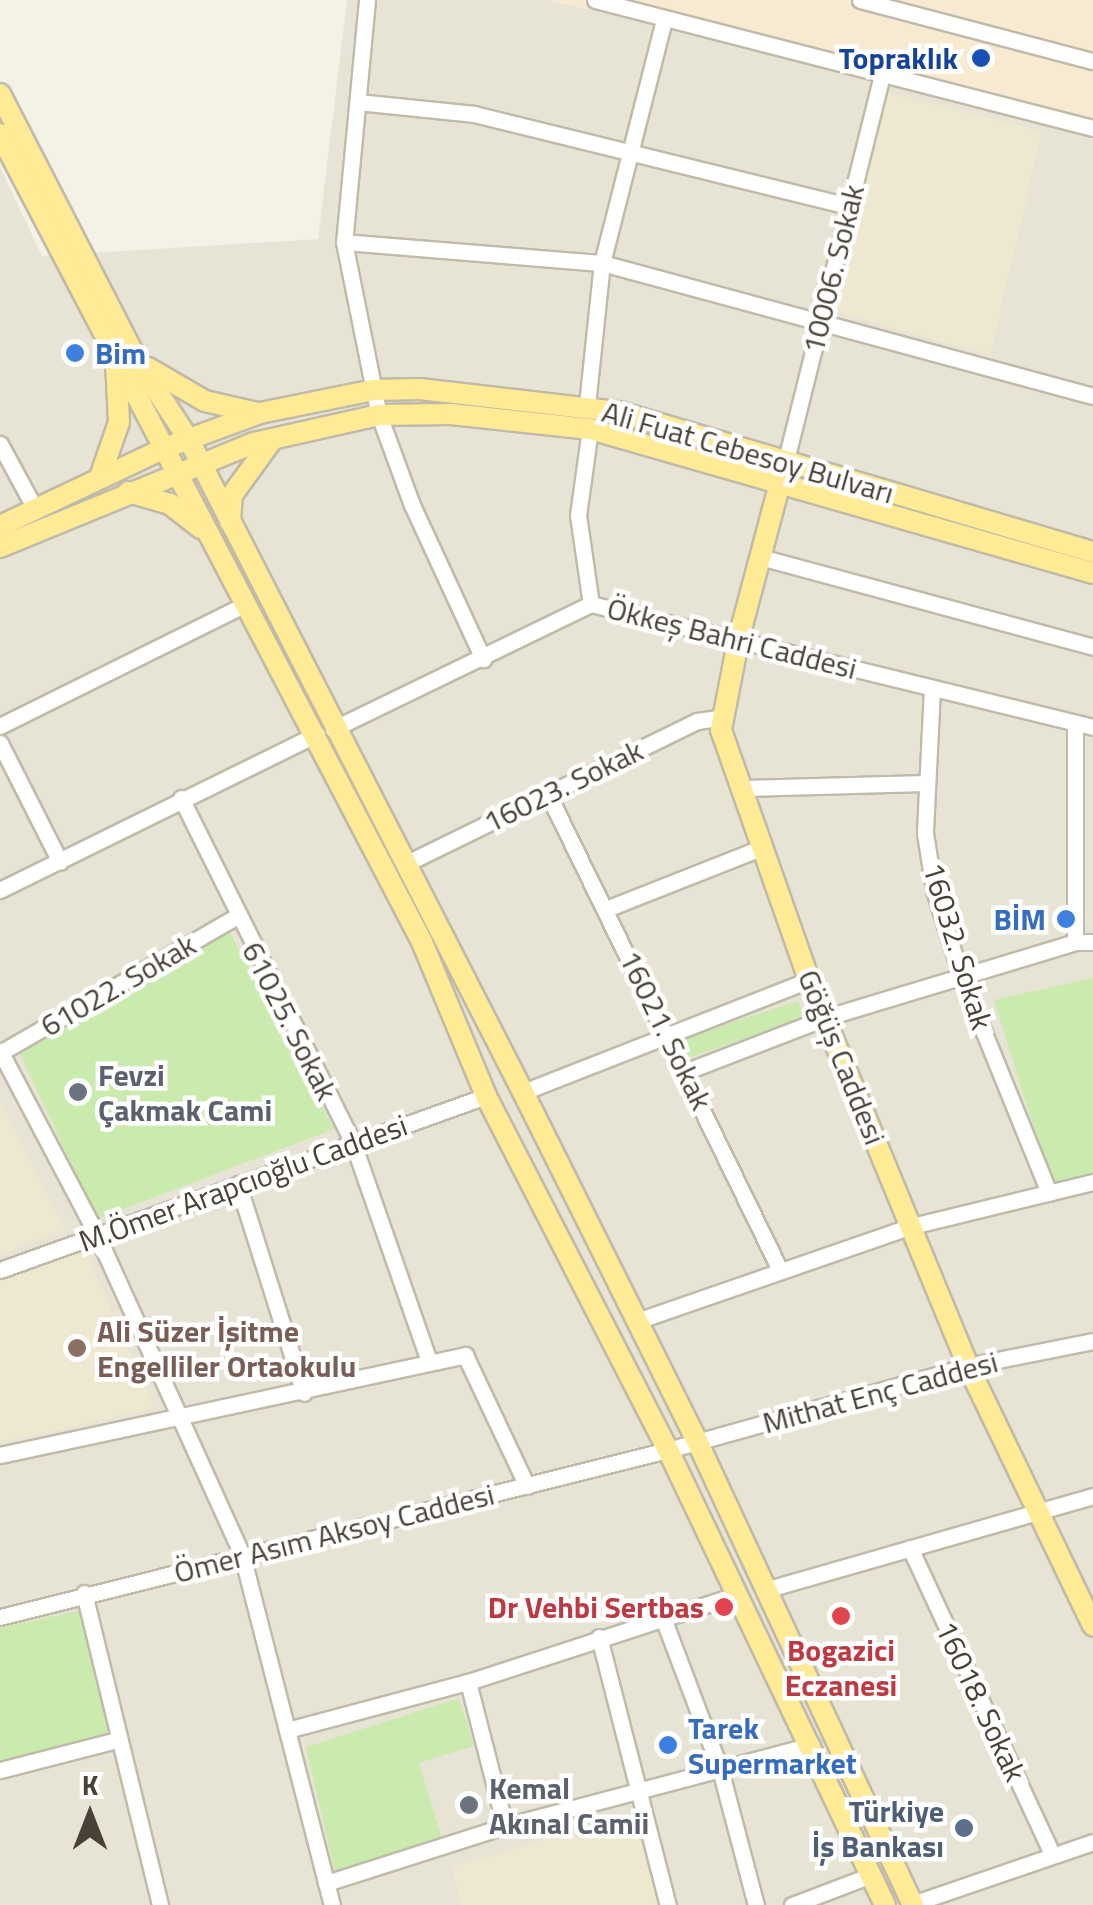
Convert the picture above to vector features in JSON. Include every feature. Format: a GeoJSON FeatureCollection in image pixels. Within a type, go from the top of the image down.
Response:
{"type":"FeatureCollection","features":[{"type":"Feature","properties":{"kind":"main road"},"geometry":{"type":"LineString","coordinates":[[0,94],[126,358],[176,473],[246,604],[405,864],[524,1092],[697,1442],[912,1904]]}},
{"type":"Feature","properties":{"kind":"main road"},"geometry":{"type":"LineString","coordinates":[[0,134],[126,358],[189,440],[422,942],[486,1096],[668,1450],[885,1905]]}},
{"type":"Feature","properties":{"kind":"main road"},"geometry":{"type":"LineString","coordinates":[[126,358],[180,391],[260,413]]}},
{"type":"Feature","properties":{"kind":"main road"},"geometry":{"type":"LineString","coordinates":[[100,477],[119,422],[126,358]]}},
{"type":"Feature","properties":{"kind":"main road","name":"Ali Fuat Cebesoy Bulvarı"},"geometry":{"type":"LineString","coordinates":[[0,526],[165,448],[260,413],[374,390],[587,405],[783,473],[1093,552]]}},
{"type":"Feature","properties":{"kind":"main road"},"geometry":{"type":"LineString","coordinates":[[0,546],[176,473],[274,438],[380,415],[451,414],[590,429],[783,473],[1093,572]]}},
{"type":"Feature","properties":{"kind":"main road"},"geometry":{"type":"LineString","coordinates":[[230,524],[232,495],[274,438]]}},
{"type":"Feature","properties":{"kind":"main road","name":"Göğüş Caddesi"},"geometry":{"type":"LineString","coordinates":[[783,473],[738,636],[722,730],[809,980],[968,1366],[1093,1626]]}},
{"type":"Feature","properties":{"kind":"main road"},"geometry":{"type":"LineString","coordinates":[[128,492],[170,504],[208,533]]}},
{"type":"Feature","properties":{"kind":"street"},"geometry":{"type":"LineString","coordinates":[[367,0],[344,242],[380,415],[412,506],[483,659]]}},
{"type":"Feature","properties":{"kind":"street"},"geometry":{"type":"LineString","coordinates":[[595,0],[1093,128]]}},
{"type":"Feature","properties":{"kind":"street"},"geometry":{"type":"LineString","coordinates":[[860,0],[1093,61]]}},
{"type":"Feature","properties":{"kind":"street"},"geometry":{"type":"LineString","coordinates":[[587,405],[602,262],[627,151],[664,20]]}},
{"type":"Feature","properties":{"kind":"street","name":"10006. Sokak"},"geometry":{"type":"LineString","coordinates":[[783,473],[882,74]]}},
{"type":"Feature","properties":{"kind":"street"},"geometry":{"type":"LineString","coordinates":[[358,102],[474,114],[849,206]]}},
{"type":"Feature","properties":{"kind":"street"},"geometry":{"type":"LineString","coordinates":[[344,242],[602,262],[1093,396]]}},
{"type":"Feature","properties":{"kind":"street"},"geometry":{"type":"LineString","coordinates":[[590,429],[578,515],[591,604]]}},
{"type":"Feature","properties":{"kind":"street"},"geometry":{"type":"LineString","coordinates":[[0,444],[34,507]]}},
{"type":"Feature","properties":{"kind":"street"},"geometry":{"type":"LineString","coordinates":[[760,558],[1093,647]]}},
{"type":"Feature","properties":{"kind":"street"},"geometry":{"type":"LineString","coordinates":[[0,726],[246,604]]}},
{"type":"Feature","properties":{"kind":"street","name":"Ökkeş Bahri Caddesi"},"geometry":{"type":"LineString","coordinates":[[0,890],[181,798],[483,659],[591,604],[738,636],[1093,727]]}},
{"type":"Feature","properties":{"kind":"street","name":"16032. Sokak"},"geometry":{"type":"LineString","coordinates":[[932,688],[926,783],[934,890],[961,976],[1049,1192]]}},
{"type":"Feature","properties":{"kind":"street","name":"16023. Sokak"},"geometry":{"type":"LineString","coordinates":[[405,864],[697,721],[724,717]]}},
{"type":"Feature","properties":{"kind":"street"},"geometry":{"type":"LineString","coordinates":[[1074,723],[1074,942]]}},
{"type":"Feature","properties":{"kind":"street"},"geometry":{"type":"LineString","coordinates":[[0,743],[60,862]]}},
{"type":"Feature","properties":{"kind":"street"},"geometry":{"type":"LineString","coordinates":[[743,788],[926,783]]}},
{"type":"Feature","properties":{"kind":"street","name":"16021. Sokak"},"geometry":{"type":"LineString","coordinates":[[548,794],[687,1072],[779,1268]]}},
{"type":"Feature","properties":{"kind":"street","name":"61025. Sokak"},"geometry":{"type":"LineString","coordinates":[[181,798],[236,916],[353,1142],[429,1361]]}},
{"type":"Feature","properties":{"kind":"street"},"geometry":{"type":"LineString","coordinates":[[606,909],[763,848]]}},
{"type":"Feature","properties":{"kind":"street","name":"61022. Sokak"},"geometry":{"type":"LineString","coordinates":[[0,1052],[236,916]]}},
{"type":"Feature","properties":{"kind":"street"},"geometry":{"type":"LineString","coordinates":[[687,1072],[824,1018],[1074,942],[1093,942]]}},
{"type":"Feature","properties":{"kind":"street"},"geometry":{"type":"LineString","coordinates":[[524,1092],[809,980]]}},
{"type":"Feature","properties":{"kind":"street"},"geometry":{"type":"LineString","coordinates":[[0,1052],[97,1235],[242,1555],[332,1905]]}},
{"type":"Feature","properties":{"kind":"street","name":"M.Ömer Arapcıoğlu Caddesi"},"geometry":{"type":"LineString","coordinates":[[0,1270],[486,1096]]}},
{"type":"Feature","properties":{"kind":"street"},"geometry":{"type":"LineString","coordinates":[[637,1321],[779,1268],[912,1226],[1093,1182]]}},
{"type":"Feature","properties":{"kind":"street"},"geometry":{"type":"LineString","coordinates":[[238,1184],[304,1393]]}},
{"type":"Feature","properties":{"kind":"street","name":"Mithat Enç Caddesi"},"geometry":{"type":"LineString","coordinates":[[668,1450],[968,1366],[1093,1341]]}},
{"type":"Feature","properties":{"kind":"street"},"geometry":{"type":"LineString","coordinates":[[0,1456],[465,1355],[527,1486]]}},
{"type":"Feature","properties":{"kind":"street","name":"Ömer Asım Aksoy Caddesi"},"geometry":{"type":"LineString","coordinates":[[0,1617],[668,1450]]}},
{"type":"Feature","properties":{"kind":"street"},"geometry":{"type":"LineString","coordinates":[[766,1590],[1034,1507],[1093,1496]]}},
{"type":"Feature","properties":{"kind":"street","name":"16018. Sokak"},"geometry":{"type":"LineString","coordinates":[[910,1548],[1052,1854]]}},
{"type":"Feature","properties":{"kind":"street"},"geometry":{"type":"LineString","coordinates":[[84,1593],[160,1905]]}},
{"type":"Feature","properties":{"kind":"street"},"geometry":{"type":"LineString","coordinates":[[287,1730],[468,1682],[735,1595]]}},
{"type":"Feature","properties":{"kind":"street"},"geometry":{"type":"LineString","coordinates":[[663,1618],[720,1770],[756,1905]]}},
{"type":"Feature","properties":{"kind":"street"},"geometry":{"type":"LineString","coordinates":[[599,1637],[668,1905]]}},
{"type":"Feature","properties":{"kind":"street"},"geometry":{"type":"LineString","coordinates":[[468,1682],[505,1826]]}},
{"type":"Feature","properties":{"kind":"street"},"geometry":{"type":"LineString","coordinates":[[0,1770],[117,1740]]}},
{"type":"Feature","properties":{"kind":"street"},"geometry":{"type":"LineString","coordinates":[[326,1884],[505,1826],[811,1746]]}},
{"type":"Feature","properties":{"kind":"street"},"geometry":{"type":"LineString","coordinates":[[912,1904],[1093,1842]]}},
{"type":"Feature","properties":{"kind":"street"},"geometry":{"type":"LineString","coordinates":[[792,1905],[871,1876]]}},
{"type":"Feature","properties":{"kind":"shaded area"},"geometry":{"type":"Polygon","coordinates":[[[347,0],[548,0],[1093,126],[1093,1905],[0,1905],[0,167],[42,256],[318,239],[347,0]]]}},
{"type":"Feature","properties":{"kind":"shaded area"},"geometry":{"type":"Polygon","coordinates":[[[548,0],[1093,0],[1093,126],[548,0]]]}},
{"type":"Feature","properties":{"kind":"shaded area"},"geometry":{"type":"Polygon","coordinates":[[[883,92],[1042,131],[990,355],[832,311],[883,92]]]}},
{"type":"Feature","properties":{"kind":"shaded area"},"geometry":{"type":"Polygon","coordinates":[[[0,1101],[65,1230],[0,1254],[0,1101]]]}},
{"type":"Feature","properties":{"kind":"shaded area","name":"Ali Süzer İşitme Engelliler Ortaokulu"},"geometry":{"type":"Polygon","coordinates":[[[84,1248],[154,1408],[0,1443],[0,1280],[84,1248]]]}},
{"type":"Feature","properties":{"kind":"shaded area"},"geometry":{"type":"Polygon","coordinates":[[[632,1813],[659,1905],[461,1905],[453,1867],[632,1813]]]}},
{"type":"Feature","properties":{"kind":"green space"},"geometry":{"type":"Polygon","coordinates":[[[229,931],[334,1129],[97,1219],[20,1054],[229,931]]]}},
{"type":"Feature","properties":{"kind":"green space"},"geometry":{"type":"Polygon","coordinates":[[[1093,978],[1093,1173],[1051,1183],[994,1000],[1093,978]]]}},
{"type":"Feature","properties":{"kind":"green space"},"geometry":{"type":"Polygon","coordinates":[[[798,1001],[805,1018],[687,1058],[681,1039],[798,1001]]]}},
{"type":"Feature","properties":{"kind":"green space"},"geometry":{"type":"Polygon","coordinates":[[[82,1610],[110,1736],[0,1760],[0,1628],[82,1610]]]}},
{"type":"Feature","properties":{"kind":"green space"},"geometry":{"type":"Polygon","coordinates":[[[459,1698],[474,1746],[419,1763],[443,1842],[335,1873],[306,1747],[459,1698]]]}},
{"type":"Feature","properties":{"kind":"place","name":"Topraklık"},"geometry":{"type":"Point","coordinates":[981,58]}},
{"type":"Feature","properties":{"kind":"place","name":"Bim"},"geometry":{"type":"Point","coordinates":[75,353]}},
{"type":"Feature","properties":{"kind":"place","name":"BİM"},"geometry":{"type":"Point","coordinates":[1066,919]}},
{"type":"Feature","properties":{"kind":"place","name":"Fevzi Çakmak Cami"},"geometry":{"type":"Point","coordinates":[78,1092]}},
{"type":"Feature","properties":{"kind":"place","name":"Ali Süzer İşitme Engelliler Ortaokulu"},"geometry":{"type":"Point","coordinates":[77,1348]}},
{"type":"Feature","properties":{"kind":"place","name":"Dr Vehbi Sertbas"},"geometry":{"type":"Point","coordinates":[724,1607]}},
{"type":"Feature","properties":{"kind":"place","name":"Bogazici Eczanesi"},"geometry":{"type":"Point","coordinates":[841,1616]}},
{"type":"Feature","properties":{"kind":"place","name":"Tarek Supermarket"},"geometry":{"type":"Point","coordinates":[668,1745]}},
{"type":"Feature","properties":{"kind":"place","name":"Kemal Akınal Camii"},"geometry":{"type":"Point","coordinates":[469,1805]}},
{"type":"Feature","properties":{"kind":"place","name":"Türkiye İş Bankası"},"geometry":{"type":"Point","coordinates":[964,1828]}}]}
